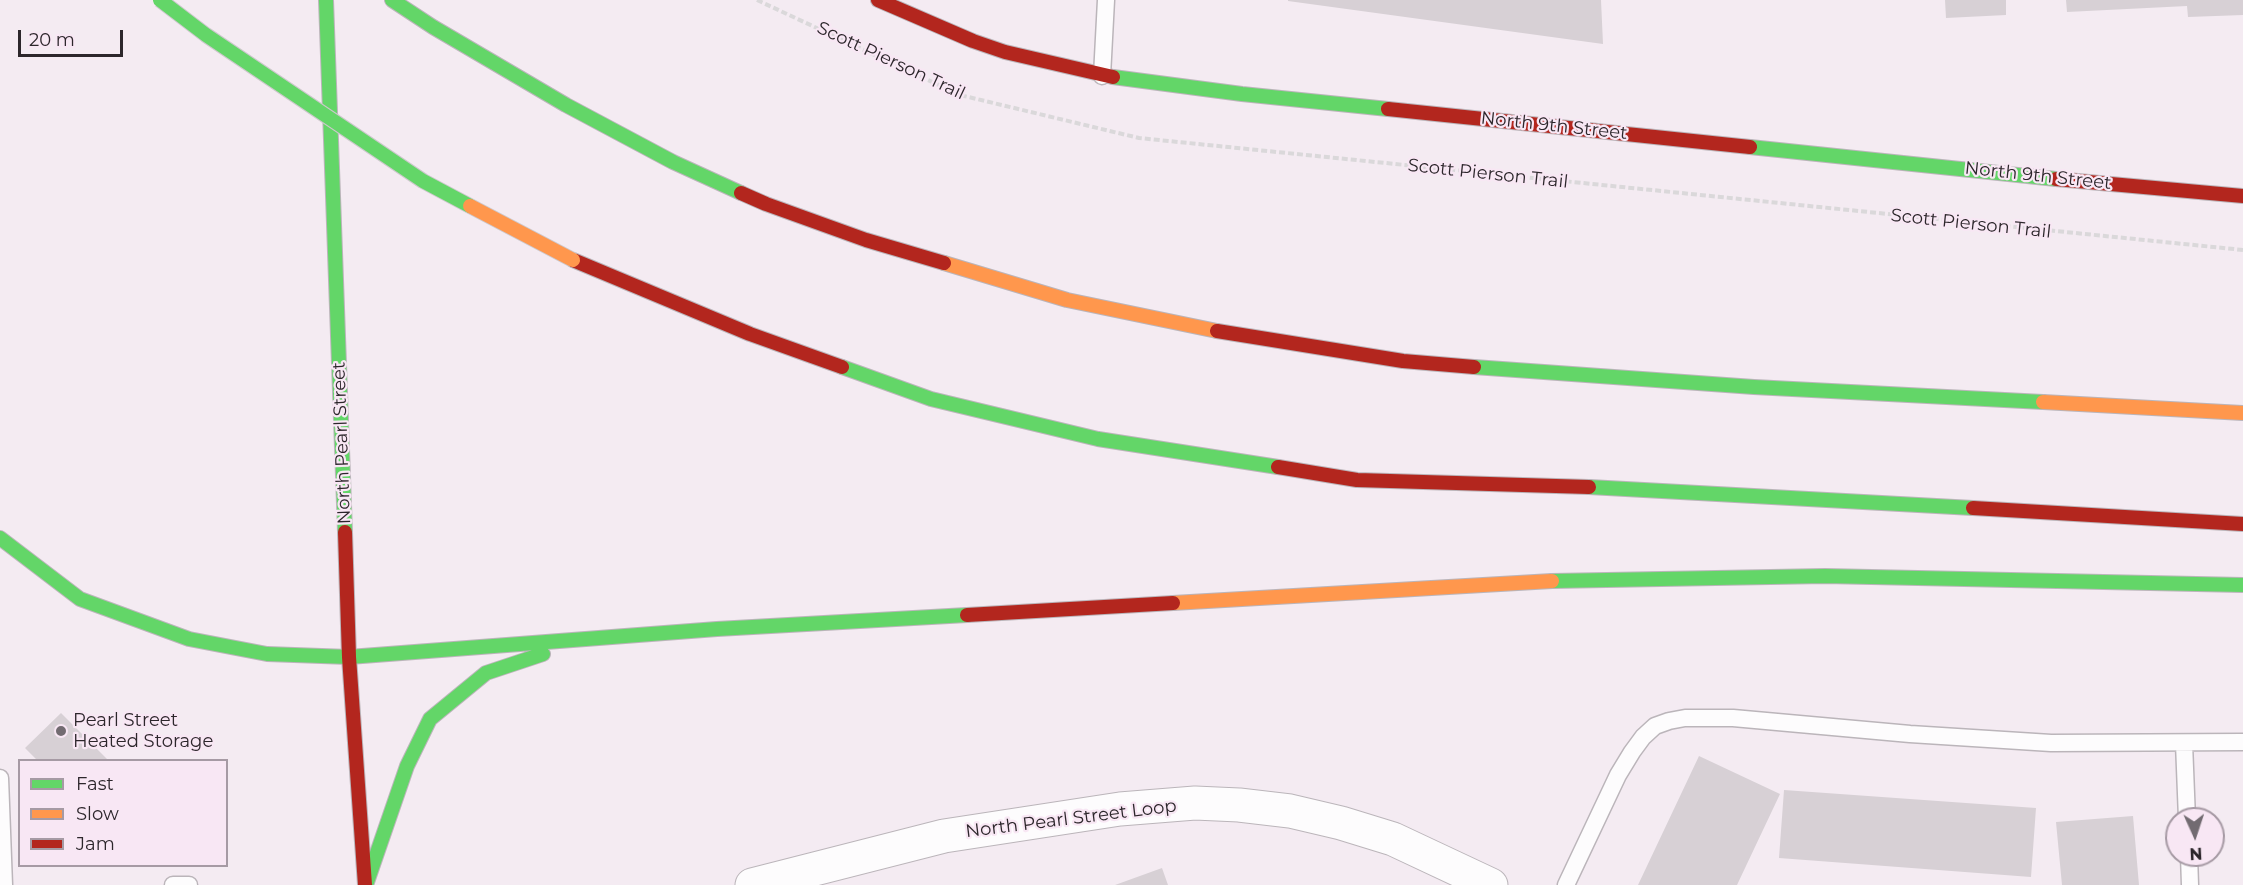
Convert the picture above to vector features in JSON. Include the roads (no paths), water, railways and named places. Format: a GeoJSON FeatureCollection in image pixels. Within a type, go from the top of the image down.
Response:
{"type":"FeatureCollection","features":[{"type":"Feature","properties":{"kind":"main road"},"geometry":{"type":"LineString","coordinates":[[160,0],[206,34],[423,181],[573,260],[750,334],[931,399],[1098,439],[1357,480],[1634,488],[2243,524]]}},
{"type":"Feature","properties":{"kind":"main road","name":"North Pearl Street"},"geometry":{"type":"LineString","coordinates":[[326,0],[349,657],[365,885]]}},
{"type":"Feature","properties":{"kind":"main road"},"geometry":{"type":"LineString","coordinates":[[392,0],[433,27],[567,105],[673,162],[766,204],[866,240],[1067,300],[1186,326],[1403,361],[1536,373],[1754,387],[2243,413]]}},
{"type":"Feature","properties":{"kind":"main road","name":"North 9th Street"},"geometry":{"type":"LineString","coordinates":[[878,0],[973,41],[1005,52],[1102,76],[1266,96],[2027,176],[2243,196]]}},
{"type":"Feature","properties":{"kind":"main road"},"geometry":{"type":"LineString","coordinates":[[0,538],[80,598],[189,639],[267,654],[349,657],[717,629],[1569,580],[1825,576],[2243,585]]}},
{"type":"Feature","properties":{"kind":"main road"},"geometry":{"type":"LineString","coordinates":[[365,885],[407,766],[430,719],[486,673],[588,639]]}},
{"type":"Feature","properties":{"kind":"street","name":"North Pearl Street Loop"},"geometry":{"type":"LineString","coordinates":[[752,885],[800,878],[944,836],[1120,809],[1195,803],[1290,811],[1341,823],[1393,839],[1491,885]]}},
{"type":"Feature","properties":{"kind":"lane"},"geometry":{"type":"LineString","coordinates":[[1102,76],[1106,0]]}},
{"type":"Feature","properties":{"kind":"lane"},"geometry":{"type":"LineString","coordinates":[[1566,885],[1608,796],[1632,752],[1655,726],[1669,721],[1685,718],[1733,717],[1910,734],[2039,742],[2243,742]]}},
{"type":"Feature","properties":{"kind":"lane"},"geometry":{"type":"LineString","coordinates":[[2184,743],[2187,807]]}},
{"type":"Feature","properties":{"kind":"lane"},"geometry":{"type":"LineString","coordinates":[[0,778],[4,885]]}},
{"type":"Feature","properties":{"kind":"lane"},"geometry":{"type":"LineString","coordinates":[[2189,867],[2190,885]]}},
{"type":"Feature","properties":{"kind":"lane"},"geometry":{"type":"LineString","coordinates":[[173,885],[189,885]]}},
{"type":"Feature","properties":{"kind":"place","name":"Pearl Street Heated Storage"},"geometry":{"type":"Point","coordinates":[61,731]}}]}
